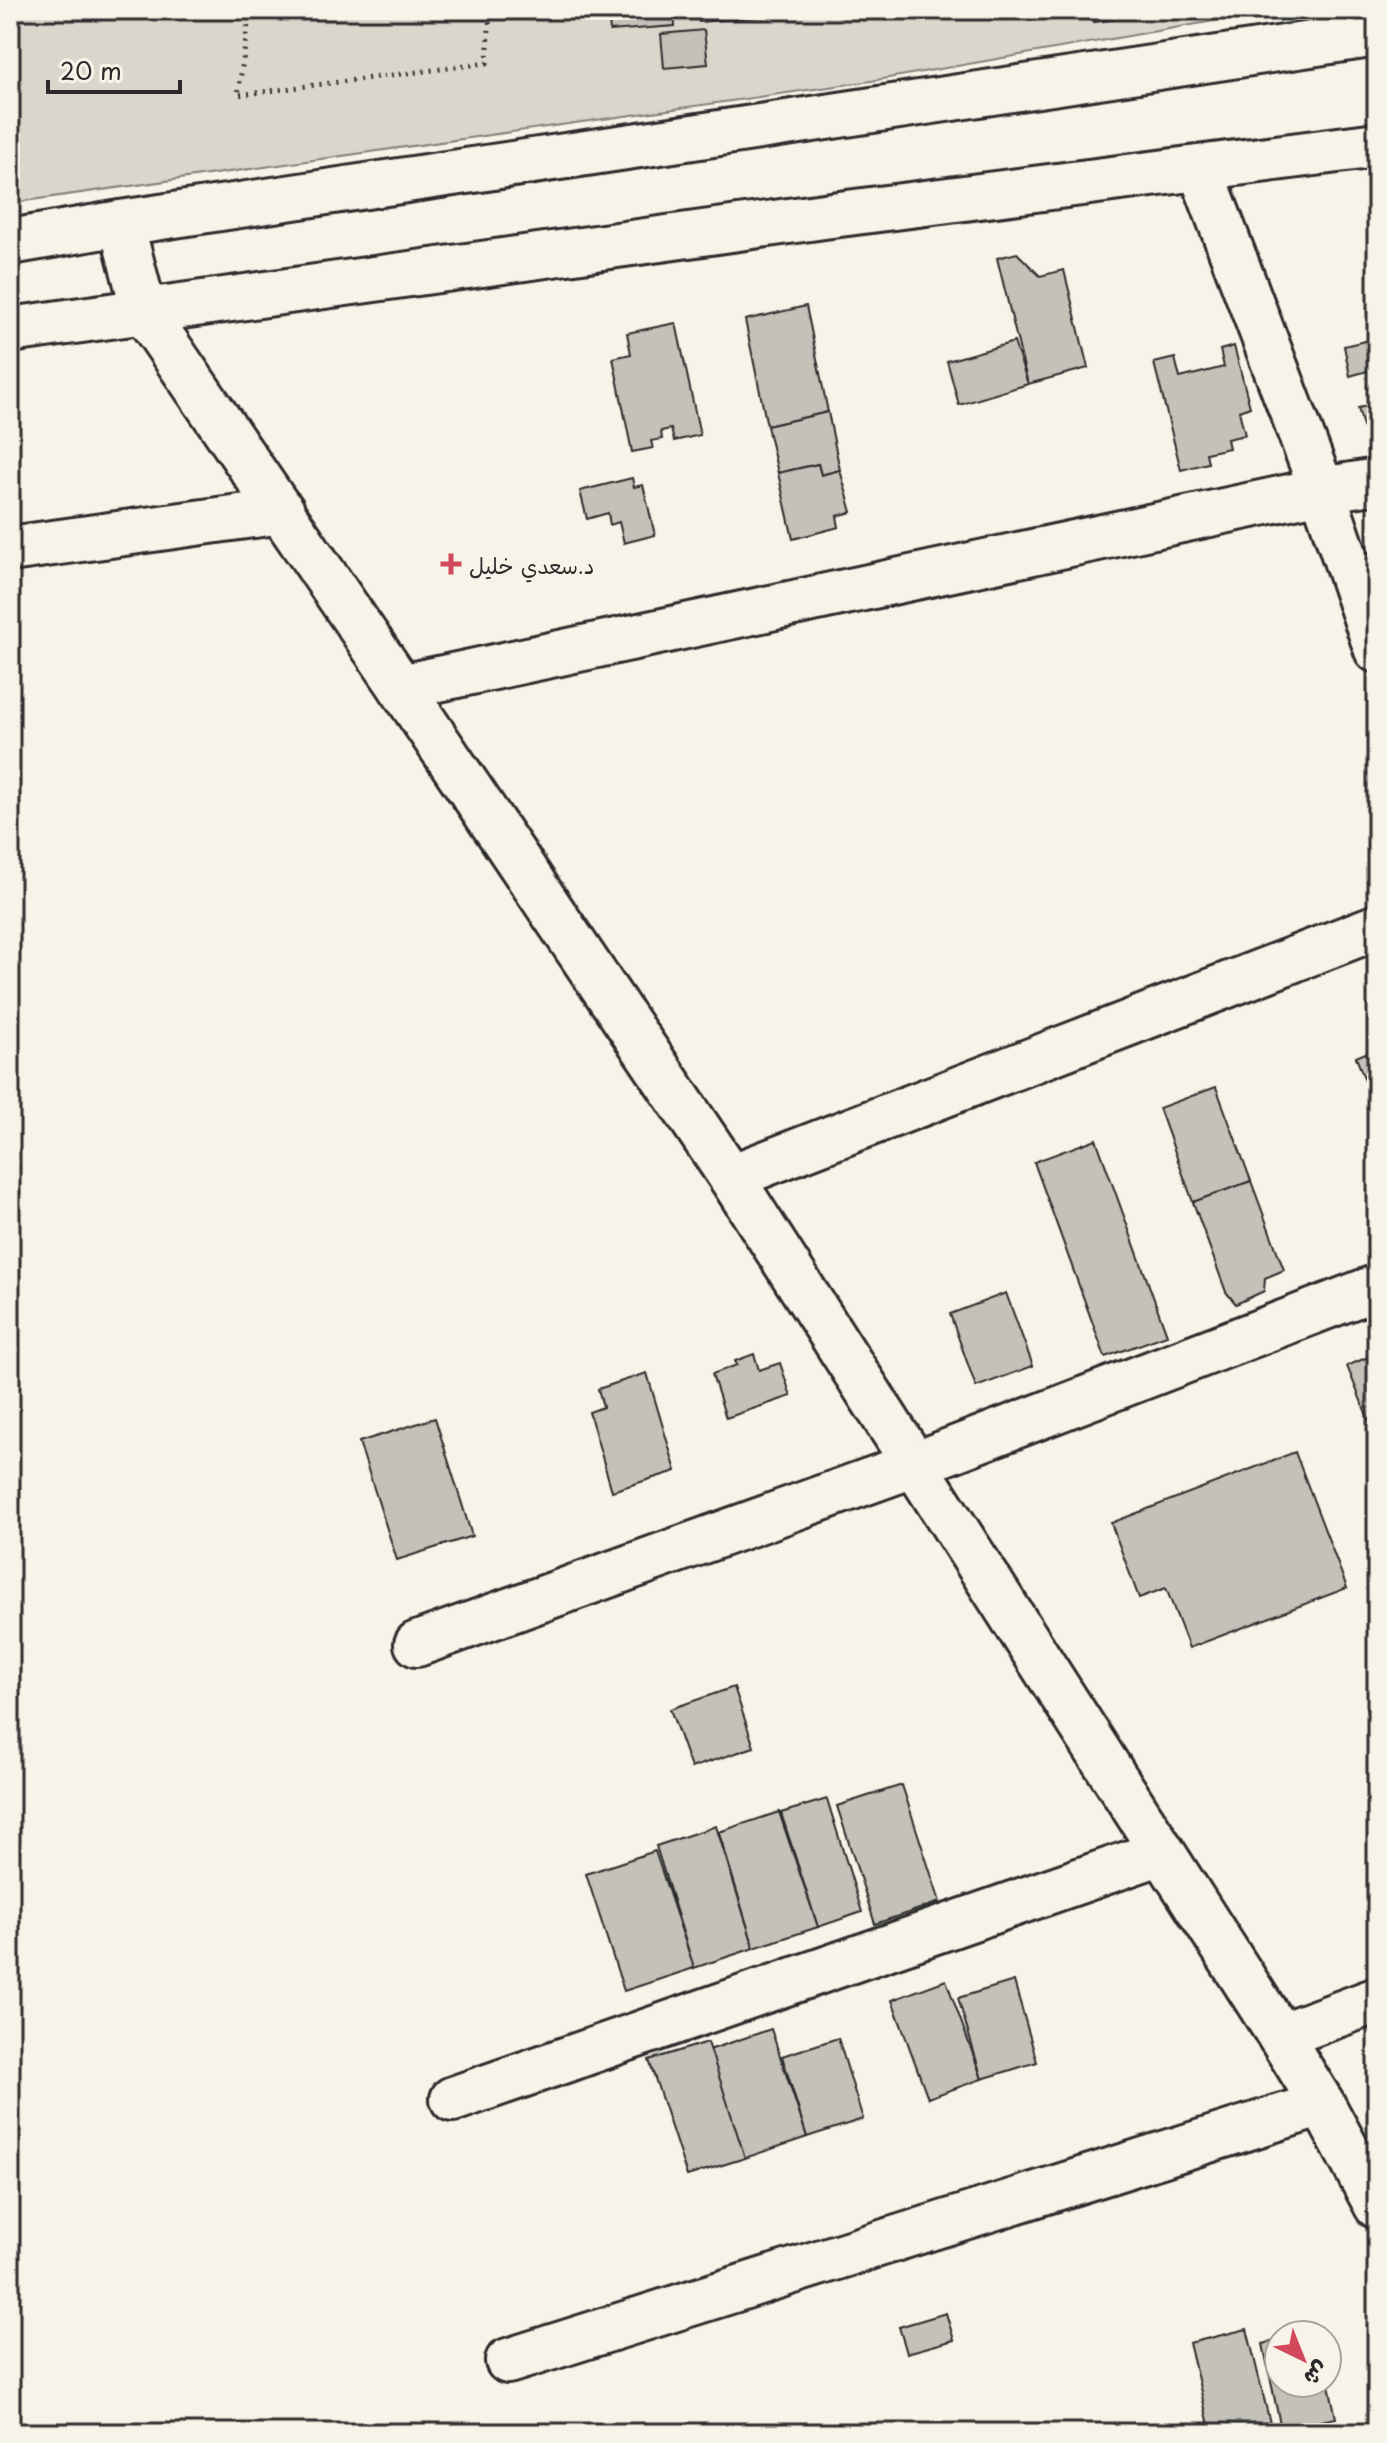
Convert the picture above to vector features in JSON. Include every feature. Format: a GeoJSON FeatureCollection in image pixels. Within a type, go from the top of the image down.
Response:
{"type":"FeatureCollection","features":[{"type":"Feature","properties":{"kind":"street"},"geometry":{"type":"LineString","coordinates":[[10,242],[1377,34]]}},
{"type":"Feature","properties":{"kind":"street"},"geometry":{"type":"LineString","coordinates":[[10,330],[824,216],[1377,145]]}},
{"type":"Feature","properties":{"kind":"street"},"geometry":{"type":"LineString","coordinates":[[1200,168],[1322,490],[1377,650]]}},
{"type":"Feature","properties":{"kind":"street"},"geometry":{"type":"LineString","coordinates":[[121,223],[144,311],[731,1177],[1280,2036],[1322,2104],[1377,2206]]}},
{"type":"Feature","properties":{"kind":"street"},"geometry":{"type":"LineString","coordinates":[[401,687],[1322,490],[1377,481]]}},
{"type":"Feature","properties":{"kind":"street"},"geometry":{"type":"LineString","coordinates":[[10,549],[282,511]]}},
{"type":"Feature","properties":{"kind":"street"},"geometry":{"type":"LineString","coordinates":[[731,1177],[1377,927]]}},
{"type":"Feature","properties":{"kind":"street"},"geometry":{"type":"LineString","coordinates":[[417,1644],[913,1465],[1377,1287]]}},
{"type":"Feature","properties":{"kind":"street"},"geometry":{"type":"LineString","coordinates":[[453,2099],[1162,1852]]}},
{"type":"Feature","properties":{"kind":"street"},"geometry":{"type":"LineString","coordinates":[[1280,2036],[1377,2000]]}},
{"type":"Feature","properties":{"kind":"street"},"geometry":{"type":"LineString","coordinates":[[508,2361],[1322,2104]]}},
{"type":"Feature","properties":{"kind":"path"},"geometry":{"type":"LineString","coordinates":[[250,10],[238,95],[487,63],[490,10]]}},
{"type":"Feature","properties":{"kind":"shaded area"},"geometry":{"type":"Polygon","coordinates":[[[10,10],[1277,10],[871,81],[10,203],[10,10]]]}},
{"type":"Feature","properties":{"kind":"building"},"geometry":{"type":"Polygon","coordinates":[[[608,10],[674,10],[675,26],[610,31],[608,10]]]}},
{"type":"Feature","properties":{"kind":"building"},"geometry":{"type":"Polygon","coordinates":[[[698,10],[840,10],[699,22],[698,10]]]}},
{"type":"Feature","properties":{"kind":"building"},"geometry":{"type":"Polygon","coordinates":[[[1093,10],[1161,10],[1161,13],[1094,22],[1093,10]]]}},
{"type":"Feature","properties":{"kind":"building"},"geometry":{"type":"Polygon","coordinates":[[[704,30],[708,64],[664,68],[661,34],[704,30]]]}},
{"type":"Feature","properties":{"kind":"building"},"geometry":{"type":"Polygon","coordinates":[[[1017,253],[1040,276],[1064,270],[1088,368],[1028,384],[997,258],[1017,253]]]}},
{"type":"Feature","properties":{"kind":"building"},"geometry":{"type":"Polygon","coordinates":[[[806,306],[828,412],[767,426],[745,320],[806,306]]]}},
{"type":"Feature","properties":{"kind":"building"},"geometry":{"type":"Polygon","coordinates":[[[676,323],[700,435],[674,441],[671,429],[661,431],[662,439],[651,441],[653,448],[632,452],[613,358],[631,354],[627,333],[676,323]]]}},
{"type":"Feature","properties":{"kind":"building"},"geometry":{"type":"Polygon","coordinates":[[[1377,338],[1377,399],[1371,370],[1350,376],[1344,346],[1377,338]]]}},
{"type":"Feature","properties":{"kind":"building"},"geometry":{"type":"Polygon","coordinates":[[[1014,342],[1028,384],[959,405],[947,361],[1014,342]]]}},
{"type":"Feature","properties":{"kind":"building"},"geometry":{"type":"Polygon","coordinates":[[[1234,346],[1250,407],[1239,411],[1245,435],[1227,439],[1229,448],[1206,453],[1208,463],[1181,470],[1154,363],[1175,358],[1180,378],[1224,367],[1220,350],[1234,346]]]}},
{"type":"Feature","properties":{"kind":"building"},"geometry":{"type":"Polygon","coordinates":[[[1377,404],[1377,443],[1375,436],[1366,438],[1358,408],[1377,404]]]}},
{"type":"Feature","properties":{"kind":"building"},"geometry":{"type":"Polygon","coordinates":[[[828,412],[840,470],[821,475],[818,464],[778,473],[767,426],[828,412]]]}},
{"type":"Feature","properties":{"kind":"building"},"geometry":{"type":"Polygon","coordinates":[[[818,464],[821,475],[840,470],[852,512],[837,516],[839,527],[793,539],[778,473],[818,464]]]}},
{"type":"Feature","properties":{"kind":"building"},"geometry":{"type":"Polygon","coordinates":[[[632,478],[634,487],[643,485],[655,535],[624,543],[619,522],[610,525],[608,513],[587,519],[580,491],[632,478]]]}},
{"type":"Feature","properties":{"kind":"building"},"geometry":{"type":"Polygon","coordinates":[[[1377,1048],[1377,1112],[1356,1057],[1377,1048]]]}},
{"type":"Feature","properties":{"kind":"building"},"geometry":{"type":"Polygon","coordinates":[[[1216,1087],[1251,1181],[1193,1202],[1159,1108],[1216,1087]]]}},
{"type":"Feature","properties":{"kind":"building"},"geometry":{"type":"Polygon","coordinates":[[[1096,1139],[1167,1335],[1105,1357],[1034,1162],[1096,1139]]]}},
{"type":"Feature","properties":{"kind":"building"},"geometry":{"type":"Polygon","coordinates":[[[1251,1181],[1284,1270],[1265,1278],[1264,1291],[1236,1304],[1226,1292],[1193,1202],[1251,1181]]]}},
{"type":"Feature","properties":{"kind":"building"},"geometry":{"type":"Polygon","coordinates":[[[1006,1293],[1033,1366],[976,1387],[950,1314],[1006,1293]]]}},
{"type":"Feature","properties":{"kind":"building"},"geometry":{"type":"Polygon","coordinates":[[[1377,1353],[1377,1420],[1370,1423],[1347,1366],[1377,1353]]]}},
{"type":"Feature","properties":{"kind":"building"},"geometry":{"type":"Polygon","coordinates":[[[754,1354],[759,1370],[780,1363],[791,1396],[726,1418],[712,1374],[737,1365],[735,1361],[754,1354]]]}},
{"type":"Feature","properties":{"kind":"building"},"geometry":{"type":"Polygon","coordinates":[[[647,1373],[676,1471],[612,1491],[589,1412],[603,1407],[598,1389],[647,1373]]]}},
{"type":"Feature","properties":{"kind":"building"},"geometry":{"type":"Polygon","coordinates":[[[435,1418],[472,1536],[397,1560],[359,1442],[435,1418]]]}},
{"type":"Feature","properties":{"kind":"building"},"geometry":{"type":"Polygon","coordinates":[[[1295,1452],[1347,1588],[1189,1648],[1166,1588],[1139,1598],[1111,1523],[1295,1452]]]}},
{"type":"Feature","properties":{"kind":"building"},"geometry":{"type":"Polygon","coordinates":[[[734,1687],[754,1747],[691,1768],[670,1709],[734,1687]]]}},
{"type":"Feature","properties":{"kind":"building"},"geometry":{"type":"Polygon","coordinates":[[[902,1785],[940,1902],[875,1924],[837,1806],[902,1785]]]}},
{"type":"Feature","properties":{"kind":"building"},"geometry":{"type":"Polygon","coordinates":[[[827,1799],[862,1912],[818,1927],[781,1813],[827,1799]]]}},
{"type":"Feature","properties":{"kind":"building"},"geometry":{"type":"Polygon","coordinates":[[[779,1812],[818,1927],[754,1948],[719,1832],[779,1812]]]}},
{"type":"Feature","properties":{"kind":"building"},"geometry":{"type":"Polygon","coordinates":[[[716,1826],[754,1948],[694,1968],[656,1846],[716,1826]]]}},
{"type":"Feature","properties":{"kind":"building"},"geometry":{"type":"Polygon","coordinates":[[[655,1851],[694,1968],[624,1991],[586,1874],[655,1851]]]}},
{"type":"Feature","properties":{"kind":"building"},"geometry":{"type":"Polygon","coordinates":[[[946,1980],[982,2079],[928,2098],[892,2000],[946,1980]]]}},
{"type":"Feature","properties":{"kind":"building"},"geometry":{"type":"Polygon","coordinates":[[[1014,1981],[1037,2062],[982,2079],[958,1998],[1014,1981]]]}},
{"type":"Feature","properties":{"kind":"building"},"geometry":{"type":"Polygon","coordinates":[[[771,2029],[807,2137],[745,2158],[709,2050],[771,2029]]]}},
{"type":"Feature","properties":{"kind":"building"},"geometry":{"type":"Polygon","coordinates":[[[838,2038],[863,2119],[807,2137],[782,2056],[838,2038]]]}},
{"type":"Feature","properties":{"kind":"building"},"geometry":{"type":"Polygon","coordinates":[[[708,2042],[745,2158],[687,2176],[649,2060],[708,2042]]]}},
{"type":"Feature","properties":{"kind":"building"},"geometry":{"type":"Polygon","coordinates":[[[946,2313],[954,2340],[907,2353],[899,2327],[946,2313]]]}},
{"type":"Feature","properties":{"kind":"building"},"geometry":{"type":"Polygon","coordinates":[[[1247,2329],[1271,2427],[1248,2433],[1211,2433],[1189,2343],[1247,2329]]]}},
{"type":"Feature","properties":{"kind":"building"},"geometry":{"type":"Polygon","coordinates":[[[1275,2399],[1332,2399],[1336,2418],[1281,2429],[1275,2399]]]}},
{"type":"Feature","properties":{"kind":"place","name":"د.سعدي خليل"},"geometry":{"type":"Point","coordinates":[451,564]}}]}
